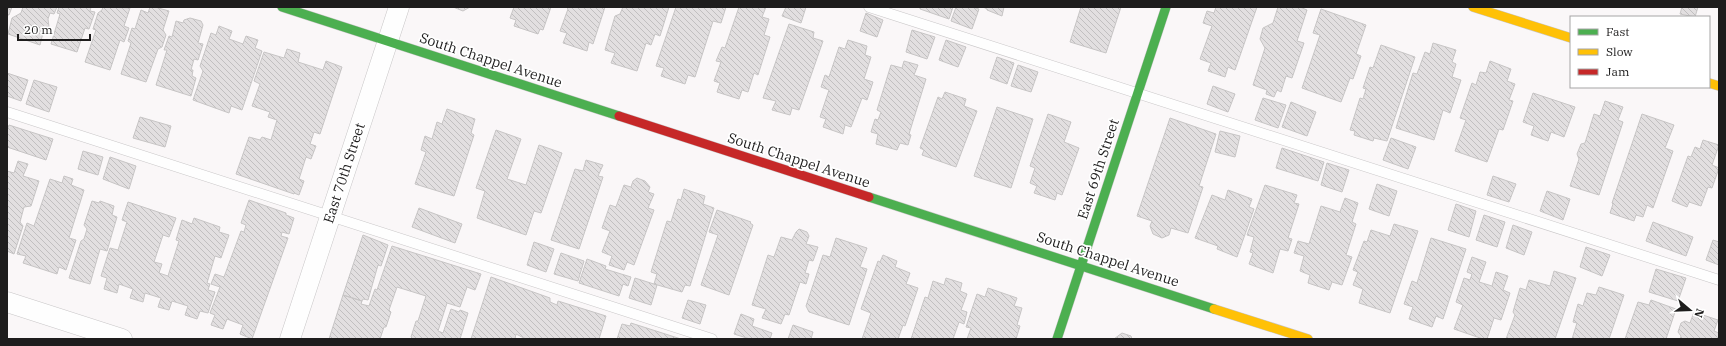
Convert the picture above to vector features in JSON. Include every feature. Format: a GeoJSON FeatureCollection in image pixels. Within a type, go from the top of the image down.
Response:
{"type":"FeatureCollection","features":[{"type":"Feature","properties":{"kind":"street","name":"South Chappel Avenue"},"geometry":{"type":"LineString","coordinates":[[282,7],[1308,339]]}},
{"type":"Feature","properties":{"kind":"street","name":"East 70th Street"},"geometry":{"type":"LineString","coordinates":[[290,339],[399,7]]}},
{"type":"Feature","properties":{"kind":"street","name":"East 69th Street"},"geometry":{"type":"LineString","coordinates":[[1057,339],[1166,7]]}},
{"type":"Feature","properties":{"kind":"street"},"geometry":{"type":"LineString","coordinates":[[1473,7],[1570,38]]}},
{"type":"Feature","properties":{"kind":"street"},"geometry":{"type":"LineString","coordinates":[[7,302],[122,339]]}},
{"type":"Feature","properties":{"kind":"lane"},"geometry":{"type":"LineString","coordinates":[[869,7],[1719,280]]}},
{"type":"Feature","properties":{"kind":"lane"},"geometry":{"type":"LineString","coordinates":[[7,112],[712,339]]}},
{"type":"Feature","properties":{"kind":"building"},"geometry":{"type":"Polygon","coordinates":[[[7,7],[12,7],[9,15],[7,15],[7,7]]]}},
{"type":"Feature","properties":{"kind":"building"},"geometry":{"type":"Polygon","coordinates":[[[23,7],[57,7],[54,14],[50,13],[48,19],[48,31],[43,33],[40,45],[8,34],[12,18],[21,13],[23,7]]]}},
{"type":"Feature","properties":{"kind":"building"},"geometry":{"type":"Polygon","coordinates":[[[59,7],[91,7],[90,11],[95,12],[89,29],[85,28],[77,52],[51,44],[60,14],[57,13],[59,7]]]}},
{"type":"Feature","properties":{"kind":"building"},"geometry":{"type":"Polygon","coordinates":[[[103,7],[130,8],[124,26],[129,28],[124,42],[120,40],[110,70],[85,62],[96,30],[93,29],[98,13],[103,7]]]}},
{"type":"Feature","properties":{"kind":"building"},"geometry":{"type":"Polygon","coordinates":[[[150,7],[169,11],[163,30],[166,35],[162,47],[158,49],[146,82],[121,74],[131,43],[128,41],[132,28],[135,29],[141,10],[148,13],[150,7]]]}},
{"type":"Feature","properties":{"kind":"building"},"geometry":{"type":"Polygon","coordinates":[[[453,7],[470,7],[463,11],[453,7]]]}},
{"type":"Feature","properties":{"kind":"building"},"geometry":{"type":"Polygon","coordinates":[[[514,7],[551,7],[543,30],[540,29],[538,34],[514,26],[516,20],[510,18],[514,7]]]}},
{"type":"Feature","properties":{"kind":"building"},"geometry":{"type":"Polygon","coordinates":[[[566,7],[605,7],[593,44],[589,42],[587,51],[563,43],[567,33],[560,31],[568,9],[566,7]]]}},
{"type":"Feature","properties":{"kind":"building"},"geometry":{"type":"Polygon","coordinates":[[[623,7],[669,7],[660,36],[655,34],[651,45],[646,43],[637,71],[611,63],[615,53],[605,50],[615,16],[620,14],[623,7]]]}},
{"type":"Feature","properties":{"kind":"building"},"geometry":{"type":"Polygon","coordinates":[[[676,7],[726,7],[721,23],[713,21],[695,77],[688,75],[685,84],[661,76],[664,68],[656,66],[676,7]]]}},
{"type":"Feature","properties":{"kind":"building"},"geometry":{"type":"Polygon","coordinates":[[[739,7],[766,7],[762,17],[769,19],[764,35],[770,37],[758,75],[754,73],[748,92],[742,90],[739,99],[717,92],[720,83],[714,81],[721,62],[716,61],[722,47],[725,48],[739,7]]]}},
{"type":"Feature","properties":{"kind":"building"},"geometry":{"type":"Polygon","coordinates":[[[786,7],[806,7],[801,23],[782,16],[786,7]]]}},
{"type":"Feature","properties":{"kind":"building"},"geometry":{"type":"Polygon","coordinates":[[[920,7],[953,7],[949,19],[920,9],[920,7]]]}},
{"type":"Feature","properties":{"kind":"building"},"geometry":{"type":"Polygon","coordinates":[[[956,7],[972,7],[979,9],[972,29],[951,21],[956,7]]]}},
{"type":"Feature","properties":{"kind":"building"},"geometry":{"type":"Polygon","coordinates":[[[983,7],[1004,7],[1002,16],[987,10],[983,7]]]}},
{"type":"Feature","properties":{"kind":"building"},"geometry":{"type":"Polygon","coordinates":[[[1081,7],[1121,7],[1106,53],[1070,42],[1081,7]]]}},
{"type":"Feature","properties":{"kind":"building"},"geometry":{"type":"Polygon","coordinates":[[[1216,7],[1257,7],[1235,70],[1228,67],[1225,77],[1208,71],[1211,63],[1200,59],[1212,26],[1203,23],[1207,11],[1214,13],[1216,7]]]}},
{"type":"Feature","properties":{"kind":"building"},"geometry":{"type":"Polygon","coordinates":[[[1278,7],[1300,7],[1307,10],[1297,41],[1304,43],[1292,78],[1286,76],[1281,92],[1277,90],[1274,97],[1266,94],[1267,90],[1253,85],[1265,48],[1260,39],[1263,28],[1273,23],[1278,7]]]}},
{"type":"Feature","properties":{"kind":"building"},"geometry":{"type":"Polygon","coordinates":[[[1682,7],[1698,7],[1695,16],[1680,14],[1682,7]]]}},
{"type":"Feature","properties":{"kind":"building"},"geometry":{"type":"Polygon","coordinates":[[[1321,9],[1366,25],[1356,54],[1361,56],[1353,79],[1350,78],[1341,102],[1302,88],[1320,35],[1313,33],[1321,9]]]}},
{"type":"Feature","properties":{"kind":"building"},"geometry":{"type":"Polygon","coordinates":[[[866,13],[883,20],[877,37],[860,31],[866,13]]]}},
{"type":"Feature","properties":{"kind":"building"},"geometry":{"type":"Polygon","coordinates":[[[190,18],[201,21],[203,25],[198,43],[203,44],[198,60],[194,59],[191,70],[193,70],[192,76],[196,78],[191,96],[156,85],[167,50],[164,50],[169,36],[172,37],[176,21],[183,23],[184,20],[190,18]]]}},
{"type":"Feature","properties":{"kind":"building"},"geometry":{"type":"Polygon","coordinates":[[[789,24],[814,32],[813,38],[823,41],[799,110],[792,108],[790,115],[772,110],[776,101],[763,98],[789,24]]]}},
{"type":"Feature","properties":{"kind":"building"},"geometry":{"type":"Polygon","coordinates":[[[219,26],[232,31],[229,39],[243,44],[246,36],[258,40],[255,48],[262,51],[242,110],[231,106],[229,113],[193,100],[203,71],[200,66],[211,33],[216,35],[219,26]]]}},
{"type":"Feature","properties":{"kind":"building"},"geometry":{"type":"Polygon","coordinates":[[[912,30],[935,37],[927,59],[906,52],[912,30]]]}},
{"type":"Feature","properties":{"kind":"building"},"geometry":{"type":"Polygon","coordinates":[[[848,40],[867,46],[865,55],[871,57],[864,79],[873,82],[867,100],[862,98],[851,127],[845,125],[843,134],[823,127],[826,119],[820,117],[829,90],[821,87],[825,75],[829,77],[839,47],[845,49],[848,40]]]}},
{"type":"Feature","properties":{"kind":"building"},"geometry":{"type":"Polygon","coordinates":[[[946,40],[966,47],[958,67],[939,60],[946,40]]]}},
{"type":"Feature","properties":{"kind":"building"},"geometry":{"type":"Polygon","coordinates":[[[1433,43],[1456,50],[1452,62],[1456,64],[1452,77],[1461,80],[1450,113],[1443,110],[1434,140],[1396,128],[1413,73],[1417,74],[1425,52],[1430,54],[1433,43]]]}},
{"type":"Feature","properties":{"kind":"building"},"geometry":{"type":"Polygon","coordinates":[[[1381,45],[1415,57],[1387,141],[1374,138],[1373,141],[1354,135],[1355,131],[1350,130],[1360,98],[1363,99],[1366,89],[1363,88],[1370,67],[1373,68],[1381,45]]]}},
{"type":"Feature","properties":{"kind":"building"},"geometry":{"type":"Polygon","coordinates":[[[287,49],[300,53],[298,62],[323,70],[326,61],[342,67],[320,134],[314,132],[310,144],[316,146],[311,159],[306,157],[299,179],[304,181],[299,195],[236,174],[249,137],[260,140],[262,137],[271,140],[277,120],[268,117],[270,112],[252,106],[260,84],[254,81],[264,52],[284,58],[287,49]]]}},
{"type":"Feature","properties":{"kind":"building"},"geometry":{"type":"Polygon","coordinates":[[[997,57],[1014,63],[1007,84],[990,78],[997,57]]]}},
{"type":"Feature","properties":{"kind":"building"},"geometry":{"type":"Polygon","coordinates":[[[904,61],[918,65],[914,75],[926,79],[909,134],[911,135],[908,145],[900,143],[897,150],[876,144],[878,134],[871,132],[875,119],[878,120],[881,112],[877,110],[891,65],[902,68],[904,61]]]}},
{"type":"Feature","properties":{"kind":"building"},"geometry":{"type":"Polygon","coordinates":[[[1490,61],[1511,69],[1507,81],[1515,84],[1509,100],[1513,101],[1503,130],[1499,129],[1487,162],[1455,151],[1466,120],[1460,118],[1472,83],[1476,85],[1480,72],[1486,73],[1490,61]]]}},
{"type":"Feature","properties":{"kind":"building"},"geometry":{"type":"Polygon","coordinates":[[[1018,65],[1038,72],[1031,92],[1011,86],[1018,65]]]}},
{"type":"Feature","properties":{"kind":"building"},"geometry":{"type":"Polygon","coordinates":[[[7,73],[28,80],[21,101],[7,96],[7,73]]]}},
{"type":"Feature","properties":{"kind":"building"},"geometry":{"type":"Polygon","coordinates":[[[34,80],[57,87],[49,112],[26,104],[34,80]]]}},
{"type":"Feature","properties":{"kind":"building"},"geometry":{"type":"Polygon","coordinates":[[[1213,86],[1235,94],[1228,112],[1207,104],[1213,86]]]}},
{"type":"Feature","properties":{"kind":"building"},"geometry":{"type":"Polygon","coordinates":[[[945,92],[966,99],[964,106],[977,111],[956,167],[922,155],[924,150],[920,148],[938,97],[942,99],[945,92]]]}},
{"type":"Feature","properties":{"kind":"building"},"geometry":{"type":"Polygon","coordinates":[[[1533,93],[1575,107],[1564,137],[1551,132],[1548,141],[1531,135],[1534,126],[1523,122],[1533,93]]]}},
{"type":"Feature","properties":{"kind":"building"},"geometry":{"type":"Polygon","coordinates":[[[1263,98],[1286,105],[1278,128],[1255,120],[1263,98]]]}},
{"type":"Feature","properties":{"kind":"building"},"geometry":{"type":"Polygon","coordinates":[[[1605,101],[1623,107],[1618,120],[1623,122],[1599,195],[1570,186],[1579,159],[1577,154],[1581,144],[1585,143],[1594,114],[1600,116],[1605,101]]]}},
{"type":"Feature","properties":{"kind":"building"},"geometry":{"type":"Polygon","coordinates":[[[1291,102],[1316,112],[1307,136],[1282,127],[1291,102]]]}},
{"type":"Feature","properties":{"kind":"building"},"geometry":{"type":"Polygon","coordinates":[[[997,107],[1033,119],[1011,188],[974,176],[997,107]]]}},
{"type":"Feature","properties":{"kind":"building"},"geometry":{"type":"Polygon","coordinates":[[[447,109],[475,119],[471,133],[474,135],[454,196],[415,184],[426,152],[421,150],[425,136],[432,139],[437,122],[442,124],[447,109]]]}},
{"type":"Feature","properties":{"kind":"building"},"geometry":{"type":"Polygon","coordinates":[[[1048,114],[1071,122],[1064,142],[1079,148],[1062,195],[1057,193],[1055,200],[1034,193],[1037,186],[1030,183],[1035,168],[1030,166],[1048,114]]]}},
{"type":"Feature","properties":{"kind":"building"},"geometry":{"type":"Polygon","coordinates":[[[1642,114],[1674,125],[1665,148],[1673,151],[1653,208],[1647,205],[1643,217],[1636,215],[1634,221],[1610,213],[1642,114]]]}},
{"type":"Feature","properties":{"kind":"building"},"geometry":{"type":"Polygon","coordinates":[[[140,117],[171,126],[165,147],[133,138],[140,117]]]}},
{"type":"Feature","properties":{"kind":"building"},"geometry":{"type":"Polygon","coordinates":[[[1170,118],[1216,134],[1199,186],[1203,187],[1188,233],[1171,228],[1169,235],[1162,238],[1153,234],[1150,226],[1152,221],[1137,216],[1170,118]]]}},
{"type":"Feature","properties":{"kind":"building"},"geometry":{"type":"Polygon","coordinates":[[[9,125],[53,139],[46,160],[7,147],[7,130],[9,125]]]}},
{"type":"Feature","properties":{"kind":"building"},"geometry":{"type":"Polygon","coordinates":[[[496,130],[521,139],[507,179],[526,185],[539,145],[562,153],[541,213],[534,211],[526,235],[477,218],[485,191],[476,188],[496,130]]]}},
{"type":"Feature","properties":{"kind":"building"},"geometry":{"type":"Polygon","coordinates":[[[1220,131],[1240,136],[1235,157],[1215,152],[1220,131]]]}},
{"type":"Feature","properties":{"kind":"building"},"geometry":{"type":"Polygon","coordinates":[[[1391,138],[1416,147],[1408,169],[1383,160],[1391,138]]]}},
{"type":"Feature","properties":{"kind":"building"},"geometry":{"type":"Polygon","coordinates":[[[1703,140],[1719,145],[1712,165],[1719,168],[1712,188],[1708,187],[1701,206],[1689,202],[1687,207],[1672,201],[1688,156],[1691,157],[1695,147],[1700,149],[1703,140]]]}},
{"type":"Feature","properties":{"kind":"building"},"geometry":{"type":"Polygon","coordinates":[[[1282,148],[1324,162],[1318,181],[1276,168],[1282,148]]]}},
{"type":"Feature","properties":{"kind":"building"},"geometry":{"type":"Polygon","coordinates":[[[83,151],[103,157],[98,175],[78,169],[83,151]]]}},
{"type":"Feature","properties":{"kind":"building"},"geometry":{"type":"Polygon","coordinates":[[[110,157],[136,166],[129,189],[103,179],[110,157]]]}},
{"type":"Feature","properties":{"kind":"building"},"geometry":{"type":"Polygon","coordinates":[[[586,160],[603,165],[598,176],[603,177],[579,249],[551,240],[575,169],[583,171],[586,160]]]}},
{"type":"Feature","properties":{"kind":"building"},"geometry":{"type":"Polygon","coordinates":[[[18,161],[28,164],[23,176],[39,181],[31,206],[24,207],[20,222],[23,226],[14,254],[7,251],[7,171],[14,173],[18,161]]]}},
{"type":"Feature","properties":{"kind":"building"},"geometry":{"type":"Polygon","coordinates":[[[1327,163],[1349,170],[1342,192],[1321,185],[1327,163]]]}},
{"type":"Feature","properties":{"kind":"building"},"geometry":{"type":"Polygon","coordinates":[[[64,176],[73,179],[71,185],[84,190],[69,238],[76,240],[66,270],[59,267],[57,274],[23,263],[26,256],[17,254],[27,223],[34,226],[50,179],[62,183],[64,176]]]}},
{"type":"Feature","properties":{"kind":"building"},"geometry":{"type":"Polygon","coordinates":[[[1493,176],[1516,184],[1509,202],[1487,195],[1493,176]]]}},
{"type":"Feature","properties":{"kind":"building"},"geometry":{"type":"Polygon","coordinates":[[[637,178],[645,181],[650,187],[648,192],[654,194],[648,208],[654,210],[634,265],[627,262],[624,270],[609,265],[612,256],[602,252],[610,231],[602,228],[610,205],[616,207],[624,185],[631,187],[633,181],[637,178]]]}},
{"type":"Feature","properties":{"kind":"building"},"geometry":{"type":"Polygon","coordinates":[[[1377,184],[1397,191],[1389,216],[1369,209],[1377,184]]]}},
{"type":"Feature","properties":{"kind":"building"},"geometry":{"type":"Polygon","coordinates":[[[1265,185],[1297,195],[1294,203],[1299,204],[1288,238],[1292,239],[1288,251],[1280,249],[1273,273],[1249,264],[1253,253],[1250,252],[1254,237],[1247,235],[1265,185]]]}},
{"type":"Feature","properties":{"kind":"building"},"geometry":{"type":"Polygon","coordinates":[[[684,189],[705,196],[703,204],[714,208],[690,286],[685,285],[682,292],[654,284],[657,274],[651,272],[667,221],[671,222],[678,199],[681,200],[684,189]]]}},
{"type":"Feature","properties":{"kind":"building"},"geometry":{"type":"Polygon","coordinates":[[[1228,190],[1252,199],[1249,207],[1254,209],[1237,257],[1217,249],[1218,246],[1195,238],[1212,195],[1225,200],[1228,190]]]}},
{"type":"Feature","properties":{"kind":"building"},"geometry":{"type":"Polygon","coordinates":[[[1547,191],[1570,199],[1563,220],[1540,211],[1547,191]]]}},
{"type":"Feature","properties":{"kind":"building"},"geometry":{"type":"Polygon","coordinates":[[[1345,198],[1358,203],[1352,222],[1356,224],[1346,255],[1352,257],[1342,285],[1332,282],[1329,290],[1308,283],[1310,275],[1300,271],[1304,256],[1294,253],[1298,241],[1309,244],[1321,206],[1340,212],[1345,198]]]}},
{"type":"Feature","properties":{"kind":"building"},"geometry":{"type":"Polygon","coordinates":[[[249,200],[286,213],[286,215],[294,218],[289,234],[282,232],[281,236],[288,238],[252,339],[240,334],[243,325],[227,319],[223,329],[211,325],[215,315],[210,313],[220,287],[211,284],[215,274],[224,277],[241,231],[244,232],[246,225],[241,223],[249,200]]]}},
{"type":"Feature","properties":{"kind":"building"},"geometry":{"type":"Polygon","coordinates":[[[92,201],[99,203],[100,201],[114,206],[112,215],[117,217],[107,251],[100,249],[90,284],[69,278],[81,241],[84,239],[87,229],[84,225],[92,201]]]}},
{"type":"Feature","properties":{"kind":"building"},"geometry":{"type":"Polygon","coordinates":[[[128,202],[176,218],[169,237],[163,235],[154,262],[162,264],[159,273],[168,276],[179,241],[176,240],[182,220],[192,224],[194,218],[220,227],[219,232],[229,235],[221,258],[215,256],[207,283],[210,284],[208,290],[215,292],[208,313],[200,311],[197,319],[185,315],[188,306],[172,301],[169,310],[158,307],[161,298],[145,293],[143,302],[130,298],[133,289],[119,284],[117,293],[104,289],[107,278],[101,276],[110,248],[118,250],[127,222],[122,220],[128,202]]]}},
{"type":"Feature","properties":{"kind":"building"},"geometry":{"type":"Polygon","coordinates":[[[1456,204],[1476,211],[1469,237],[1448,230],[1456,204]]]}},
{"type":"Feature","properties":{"kind":"building"},"geometry":{"type":"Polygon","coordinates":[[[419,208],[462,224],[455,243],[412,227],[419,208]]]}},
{"type":"Feature","properties":{"kind":"building"},"geometry":{"type":"Polygon","coordinates":[[[717,210],[751,222],[750,223],[753,225],[729,295],[701,285],[718,235],[709,232],[717,210]]]}},
{"type":"Feature","properties":{"kind":"building"},"geometry":{"type":"Polygon","coordinates":[[[1484,215],[1505,222],[1497,247],[1476,240],[1484,215]]]}},
{"type":"Feature","properties":{"kind":"building"},"geometry":{"type":"Polygon","coordinates":[[[1653,222],[1693,237],[1686,256],[1646,241],[1653,222]]]}},
{"type":"Feature","properties":{"kind":"building"},"geometry":{"type":"Polygon","coordinates":[[[1394,224],[1418,231],[1390,313],[1359,303],[1363,289],[1353,285],[1358,272],[1353,270],[1364,241],[1367,242],[1371,230],[1390,236],[1394,224]]]}},
{"type":"Feature","properties":{"kind":"building"},"geometry":{"type":"Polygon","coordinates":[[[1513,225],[1532,232],[1524,255],[1506,248],[1513,225]]]}},
{"type":"Feature","properties":{"kind":"building"},"geometry":{"type":"Polygon","coordinates":[[[799,229],[807,232],[809,236],[806,244],[818,247],[813,261],[809,260],[805,273],[809,274],[806,284],[800,282],[789,315],[785,314],[781,324],[762,318],[766,309],[752,305],[768,255],[774,257],[781,237],[792,240],[799,229]]]}},
{"type":"Feature","properties":{"kind":"building"},"geometry":{"type":"Polygon","coordinates":[[[363,235],[388,245],[381,266],[378,265],[368,300],[363,299],[362,301],[343,295],[363,235]]]}},
{"type":"Feature","properties":{"kind":"building"},"geometry":{"type":"Polygon","coordinates":[[[836,238],[867,248],[860,267],[867,269],[849,325],[809,312],[806,306],[823,255],[830,257],[836,238]]]}},
{"type":"Feature","properties":{"kind":"building"},"geometry":{"type":"Polygon","coordinates":[[[1431,238],[1466,249],[1443,319],[1436,316],[1432,327],[1409,319],[1413,307],[1404,304],[1412,281],[1417,283],[1431,238]]]}},
{"type":"Feature","properties":{"kind":"building"},"geometry":{"type":"Polygon","coordinates":[[[1713,240],[1719,242],[1719,265],[1706,260],[1713,240]]]}},
{"type":"Feature","properties":{"kind":"building"},"geometry":{"type":"Polygon","coordinates":[[[534,242],[554,249],[546,272],[527,265],[534,242]]]}},
{"type":"Feature","properties":{"kind":"building"},"geometry":{"type":"Polygon","coordinates":[[[392,246],[481,274],[475,290],[467,287],[460,307],[447,303],[438,331],[443,333],[451,309],[459,312],[460,310],[468,313],[460,339],[413,339],[411,337],[426,296],[397,287],[389,310],[391,312],[380,339],[329,339],[343,295],[362,301],[361,304],[369,306],[375,289],[377,290],[392,246]]]}},
{"type":"Feature","properties":{"kind":"building"},"geometry":{"type":"Polygon","coordinates":[[[1586,247],[1610,255],[1602,276],[1580,267],[1586,247]]]}},
{"type":"Feature","properties":{"kind":"building"},"geometry":{"type":"Polygon","coordinates":[[[561,253],[584,261],[578,281],[554,274],[561,253]]]}},
{"type":"Feature","properties":{"kind":"building"},"geometry":{"type":"Polygon","coordinates":[[[883,255],[897,261],[895,267],[910,273],[906,284],[918,288],[905,326],[903,325],[898,339],[862,339],[871,313],[861,309],[878,261],[880,262],[883,255]]]}},
{"type":"Feature","properties":{"kind":"building"},"geometry":{"type":"Polygon","coordinates":[[[1472,257],[1486,262],[1479,282],[1492,286],[1496,272],[1508,276],[1503,290],[1510,293],[1501,320],[1494,318],[1487,339],[1454,329],[1463,305],[1456,302],[1464,278],[1470,280],[1472,274],[1467,272],[1472,257]]]}},
{"type":"Feature","properties":{"kind":"building"},"geometry":{"type":"Polygon","coordinates":[[[587,259],[606,266],[605,269],[631,277],[628,286],[623,284],[619,296],[579,283],[587,259]]]}},
{"type":"Feature","properties":{"kind":"building"},"geometry":{"type":"Polygon","coordinates":[[[1656,269],[1686,278],[1678,301],[1649,292],[1656,269]]]}},
{"type":"Feature","properties":{"kind":"building"},"geometry":{"type":"Polygon","coordinates":[[[1554,271],[1576,278],[1555,339],[1506,339],[1515,315],[1513,312],[1520,288],[1526,290],[1529,280],[1550,286],[1554,271]]]}},
{"type":"Feature","properties":{"kind":"building"},"geometry":{"type":"Polygon","coordinates":[[[491,277],[550,298],[550,302],[557,305],[558,301],[606,316],[599,339],[526,339],[516,334],[515,339],[471,339],[491,277]]]}},
{"type":"Feature","properties":{"kind":"building"},"geometry":{"type":"Polygon","coordinates":[[[635,278],[657,285],[651,305],[629,298],[635,278]]]}},
{"type":"Feature","properties":{"kind":"building"},"geometry":{"type":"Polygon","coordinates":[[[946,278],[962,283],[960,291],[967,294],[961,310],[967,312],[964,324],[959,322],[953,339],[911,339],[925,297],[928,298],[933,281],[944,285],[946,278]]]}},
{"type":"Feature","properties":{"kind":"building"},"geometry":{"type":"Polygon","coordinates":[[[1599,287],[1624,295],[1609,339],[1572,339],[1577,323],[1573,322],[1578,304],[1583,306],[1587,293],[1596,295],[1599,287]]]}},
{"type":"Feature","properties":{"kind":"building"},"geometry":{"type":"Polygon","coordinates":[[[988,288],[1017,298],[1014,306],[1022,308],[1017,325],[1020,326],[1016,339],[967,339],[971,328],[966,327],[977,294],[985,297],[988,288]]]}},
{"type":"Feature","properties":{"kind":"building"},"geometry":{"type":"Polygon","coordinates":[[[688,300],[706,305],[700,324],[682,318],[688,300]]]}},
{"type":"Feature","properties":{"kind":"building"},"geometry":{"type":"Polygon","coordinates":[[[1651,300],[1676,309],[1666,339],[1625,339],[1638,302],[1649,305],[1651,300]]]}},
{"type":"Feature","properties":{"kind":"building"},"geometry":{"type":"Polygon","coordinates":[[[1694,312],[1718,320],[1714,331],[1719,333],[1719,339],[1680,339],[1681,336],[1678,332],[1681,323],[1685,321],[1690,323],[1694,312]]]}},
{"type":"Feature","properties":{"kind":"building"},"geometry":{"type":"Polygon","coordinates":[[[741,314],[754,319],[752,326],[772,333],[770,339],[750,339],[734,334],[741,314]]]}},
{"type":"Feature","properties":{"kind":"building"},"geometry":{"type":"Polygon","coordinates":[[[631,323],[681,339],[617,339],[622,324],[630,326],[631,323]]]}},
{"type":"Feature","properties":{"kind":"building"},"geometry":{"type":"Polygon","coordinates":[[[793,325],[813,332],[811,339],[788,339],[793,325]]]}},
{"type":"Feature","properties":{"kind":"building"},"geometry":{"type":"Polygon","coordinates":[[[1122,333],[1131,336],[1132,339],[1114,339],[1122,333]]]}},
{"type":"Feature","properties":{"kind":"traffic: fast"},"geometry":{"type":"LineString","coordinates":[[282,7],[619,116]]}},
{"type":"Feature","properties":{"kind":"traffic: fast"},"geometry":{"type":"LineString","coordinates":[[1057,339],[1166,7]]}},
{"type":"Feature","properties":{"kind":"traffic: fast"},"geometry":{"type":"LineString","coordinates":[[869,197],[1214,309]]}},
{"type":"Feature","properties":{"kind":"traffic: slow"},"geometry":{"type":"LineString","coordinates":[[1473,7],[1570,38]]}},
{"type":"Feature","properties":{"kind":"traffic: slow"},"geometry":{"type":"LineString","coordinates":[[1710,83],[1719,86]]}},
{"type":"Feature","properties":{"kind":"traffic: slow"},"geometry":{"type":"LineString","coordinates":[[1214,309],[1308,339]]}},
{"type":"Feature","properties":{"kind":"traffic: jam"},"geometry":{"type":"LineString","coordinates":[[619,116],[869,197]]}}]}
